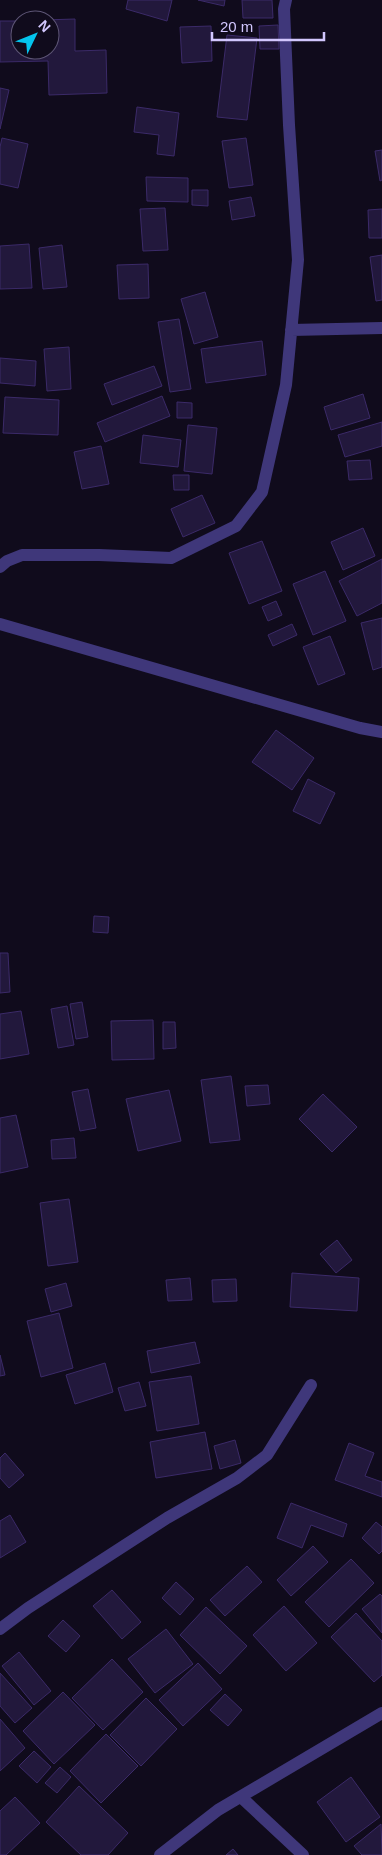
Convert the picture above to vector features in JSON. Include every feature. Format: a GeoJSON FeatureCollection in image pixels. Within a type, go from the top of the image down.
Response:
{"type":"FeatureCollection","features":[{"type":"Feature","properties":{"kind":"street"},"geometry":{"type":"LineString","coordinates":[[0,567],[7,561],[22,555],[99,555],[170,558],[236,526],[262,492],[286,385],[298,260],[289,125],[284,9],[286,0]]}},
{"type":"Feature","properties":{"kind":"street"},"geometry":{"type":"LineString","coordinates":[[291,330],[382,328]]}},
{"type":"Feature","properties":{"kind":"street"},"geometry":{"type":"LineString","coordinates":[[0,624],[351,725],[382,732]]}},
{"type":"Feature","properties":{"kind":"street"},"geometry":{"type":"LineString","coordinates":[[0,1629],[28,1608],[167,1518],[237,1478],[267,1455],[311,1385]]}},
{"type":"Feature","properties":{"kind":"street"},"geometry":{"type":"LineString","coordinates":[[160,1855],[218,1810],[382,1713]]}},
{"type":"Feature","properties":{"kind":"street"},"geometry":{"type":"LineString","coordinates":[[241,1797],[303,1855]]}},
{"type":"Feature","properties":{"kind":"building"},"geometry":{"type":"Polygon","coordinates":[[[128,0],[172,0],[167,21],[126,9],[128,0]]]}},
{"type":"Feature","properties":{"kind":"building"},"geometry":{"type":"Polygon","coordinates":[[[198,0],[225,0],[224,6],[198,0]]]}},
{"type":"Feature","properties":{"kind":"building"},"geometry":{"type":"Polygon","coordinates":[[[242,0],[272,0],[273,18],[243,18],[242,0]]]}},
{"type":"Feature","properties":{"kind":"building"},"geometry":{"type":"Polygon","coordinates":[[[60,19],[75,19],[75,51],[106,50],[107,93],[49,95],[48,61],[0,62],[0,21],[10,21],[10,60],[60,60],[60,19]]]}},
{"type":"Feature","properties":{"kind":"building"},"geometry":{"type":"Polygon","coordinates":[[[278,25],[279,49],[260,49],[259,26],[278,25]]]}},
{"type":"Feature","properties":{"kind":"building"},"geometry":{"type":"Polygon","coordinates":[[[211,26],[212,61],[182,63],[180,27],[211,26]]]}},
{"type":"Feature","properties":{"kind":"building"},"geometry":{"type":"Polygon","coordinates":[[[227,35],[257,38],[247,120],[217,117],[227,35]]]}},
{"type":"Feature","properties":{"kind":"building"},"geometry":{"type":"Polygon","coordinates":[[[0,88],[9,90],[0,129],[0,88]]]}},
{"type":"Feature","properties":{"kind":"building"},"geometry":{"type":"Polygon","coordinates":[[[137,107],[179,113],[174,156],[157,154],[159,135],[134,132],[137,107]]]}},
{"type":"Feature","properties":{"kind":"building"},"geometry":{"type":"Polygon","coordinates":[[[2,138],[28,144],[18,188],[0,184],[0,147],[2,138]]]}},
{"type":"Feature","properties":{"kind":"building"},"geometry":{"type":"Polygon","coordinates":[[[246,138],[253,185],[229,188],[222,141],[246,138]]]}},
{"type":"Feature","properties":{"kind":"building"},"geometry":{"type":"Polygon","coordinates":[[[382,150],[382,180],[380,181],[375,151],[382,150]]]}},
{"type":"Feature","properties":{"kind":"building"},"geometry":{"type":"Polygon","coordinates":[[[146,177],[188,178],[188,202],[147,201],[146,177]]]}},
{"type":"Feature","properties":{"kind":"building"},"geometry":{"type":"Polygon","coordinates":[[[192,190],[208,190],[208,206],[192,205],[192,190]]]}},
{"type":"Feature","properties":{"kind":"building"},"geometry":{"type":"Polygon","coordinates":[[[251,197],[255,216],[232,220],[229,201],[251,197]]]}},
{"type":"Feature","properties":{"kind":"building"},"geometry":{"type":"Polygon","coordinates":[[[165,208],[168,250],[143,251],[140,209],[165,208]]]}},
{"type":"Feature","properties":{"kind":"building"},"geometry":{"type":"Polygon","coordinates":[[[382,209],[382,238],[369,238],[368,210],[382,209]]]}},
{"type":"Feature","properties":{"kind":"building"},"geometry":{"type":"Polygon","coordinates":[[[29,244],[32,288],[0,289],[0,246],[29,244]]]}},
{"type":"Feature","properties":{"kind":"building"},"geometry":{"type":"Polygon","coordinates":[[[62,245],[67,287],[43,289],[39,248],[62,245]]]}},
{"type":"Feature","properties":{"kind":"building"},"geometry":{"type":"Polygon","coordinates":[[[382,255],[382,300],[376,301],[370,257],[382,255]]]}},
{"type":"Feature","properties":{"kind":"building"},"geometry":{"type":"Polygon","coordinates":[[[148,264],[149,298],[119,299],[117,265],[148,264]]]}},
{"type":"Feature","properties":{"kind":"building"},"geometry":{"type":"Polygon","coordinates":[[[205,292],[218,337],[194,344],[181,299],[205,292]]]}},
{"type":"Feature","properties":{"kind":"building"},"geometry":{"type":"Polygon","coordinates":[[[179,319],[191,389],[170,392],[158,322],[179,319]]]}},
{"type":"Feature","properties":{"kind":"building"},"geometry":{"type":"Polygon","coordinates":[[[262,341],[266,375],[206,383],[201,349],[262,341]]]}},
{"type":"Feature","properties":{"kind":"building"},"geometry":{"type":"Polygon","coordinates":[[[69,347],[71,389],[47,391],[44,349],[69,347]]]}},
{"type":"Feature","properties":{"kind":"building"},"geometry":{"type":"Polygon","coordinates":[[[0,358],[36,361],[35,386],[0,383],[0,358]]]}},
{"type":"Feature","properties":{"kind":"building"},"geometry":{"type":"Polygon","coordinates":[[[154,366],[162,386],[112,405],[104,384],[154,366]]]}},
{"type":"Feature","properties":{"kind":"building"},"geometry":{"type":"Polygon","coordinates":[[[363,394],[370,418],[331,430],[324,407],[363,394]]]}},
{"type":"Feature","properties":{"kind":"building"},"geometry":{"type":"Polygon","coordinates":[[[162,396],[170,416],[105,442],[97,423],[162,396]]]}},
{"type":"Feature","properties":{"kind":"building"},"geometry":{"type":"Polygon","coordinates":[[[5,397],[59,400],[58,435],[3,433],[5,397]]]}},
{"type":"Feature","properties":{"kind":"building"},"geometry":{"type":"Polygon","coordinates":[[[177,402],[192,403],[192,418],[177,418],[177,402]]]}},
{"type":"Feature","properties":{"kind":"building"},"geometry":{"type":"Polygon","coordinates":[[[382,422],[382,446],[345,457],[338,435],[382,422]]]}},
{"type":"Feature","properties":{"kind":"building"},"geometry":{"type":"Polygon","coordinates":[[[188,425],[217,428],[212,474],[184,471],[188,425]]]}},
{"type":"Feature","properties":{"kind":"building"},"geometry":{"type":"Polygon","coordinates":[[[143,435],[181,440],[178,467],[140,463],[143,435]]]}},
{"type":"Feature","properties":{"kind":"building"},"geometry":{"type":"Polygon","coordinates":[[[101,446],[109,484],[82,489],[74,452],[101,446]]]}},
{"type":"Feature","properties":{"kind":"building"},"geometry":{"type":"Polygon","coordinates":[[[370,460],[372,479],[349,480],[347,461],[370,460]]]}},
{"type":"Feature","properties":{"kind":"building"},"geometry":{"type":"Polygon","coordinates":[[[173,475],[189,475],[189,490],[174,490],[173,475]]]}},
{"type":"Feature","properties":{"kind":"building"},"geometry":{"type":"Polygon","coordinates":[[[202,495],[215,523],[183,537],[171,509],[202,495]]]}},
{"type":"Feature","properties":{"kind":"building"},"geometry":{"type":"Polygon","coordinates":[[[363,528],[375,556],[343,570],[331,542],[363,528]]]}},
{"type":"Feature","properties":{"kind":"building"},"geometry":{"type":"Polygon","coordinates":[[[262,541],[282,591],[249,604],[229,553],[262,541]]]}},
{"type":"Feature","properties":{"kind":"building"},"geometry":{"type":"Polygon","coordinates":[[[382,559],[382,603],[357,616],[339,581],[382,559]]]}},
{"type":"Feature","properties":{"kind":"building"},"geometry":{"type":"Polygon","coordinates":[[[325,571],[346,621],[313,635],[293,584],[325,571]]]}},
{"type":"Feature","properties":{"kind":"building"},"geometry":{"type":"Polygon","coordinates":[[[276,601],[282,615],[268,621],[262,607],[276,601]]]}},
{"type":"Feature","properties":{"kind":"building"},"geometry":{"type":"Polygon","coordinates":[[[382,618],[382,667],[373,670],[361,623],[382,618]]]}},
{"type":"Feature","properties":{"kind":"building"},"geometry":{"type":"Polygon","coordinates":[[[292,624],[297,635],[273,646],[268,635],[292,624]]]}},
{"type":"Feature","properties":{"kind":"building"},"geometry":{"type":"Polygon","coordinates":[[[330,636],[345,674],[318,685],[303,647],[330,636]]]}},
{"type":"Feature","properties":{"kind":"building"},"geometry":{"type":"Polygon","coordinates":[[[276,730],[314,758],[292,790],[252,762],[276,730]]]}},
{"type":"Feature","properties":{"kind":"building"},"geometry":{"type":"Polygon","coordinates":[[[308,779],[335,793],[320,824],[293,811],[308,779]]]}},
{"type":"Feature","properties":{"kind":"building"},"geometry":{"type":"Polygon","coordinates":[[[94,916],[109,917],[108,933],[93,932],[94,916]]]}},
{"type":"Feature","properties":{"kind":"building"},"geometry":{"type":"Polygon","coordinates":[[[0,953],[8,953],[10,992],[0,993],[0,953]]]}},
{"type":"Feature","properties":{"kind":"building"},"geometry":{"type":"Polygon","coordinates":[[[82,1002],[88,1037],[76,1039],[70,1004],[82,1002]]]}},
{"type":"Feature","properties":{"kind":"building"},"geometry":{"type":"Polygon","coordinates":[[[67,1006],[74,1045],[58,1048],[51,1009],[67,1006]]]}},
{"type":"Feature","properties":{"kind":"building"},"geometry":{"type":"Polygon","coordinates":[[[21,1011],[29,1054],[0,1059],[0,1014],[21,1011]]]}},
{"type":"Feature","properties":{"kind":"building"},"geometry":{"type":"Polygon","coordinates":[[[153,1020],[154,1059],[112,1060],[111,1021],[153,1020]]]}},
{"type":"Feature","properties":{"kind":"building"},"geometry":{"type":"Polygon","coordinates":[[[163,1022],[175,1022],[176,1048],[163,1049],[163,1022]]]}},
{"type":"Feature","properties":{"kind":"building"},"geometry":{"type":"Polygon","coordinates":[[[231,1076],[240,1140],[210,1143],[201,1080],[231,1076]]]}},
{"type":"Feature","properties":{"kind":"building"},"geometry":{"type":"Polygon","coordinates":[[[268,1085],[270,1104],[247,1106],[245,1086],[268,1085]]]}},
{"type":"Feature","properties":{"kind":"building"},"geometry":{"type":"Polygon","coordinates":[[[88,1089],[96,1128],[80,1131],[72,1092],[88,1089]]]}},
{"type":"Feature","properties":{"kind":"building"},"geometry":{"type":"Polygon","coordinates":[[[169,1090],[181,1141],[138,1151],[126,1099],[169,1090]]]}},
{"type":"Feature","properties":{"kind":"building"},"geometry":{"type":"Polygon","coordinates":[[[323,1094],[357,1127],[332,1152],[299,1119],[323,1094]]]}},
{"type":"Feature","properties":{"kind":"building"},"geometry":{"type":"Polygon","coordinates":[[[16,1115],[28,1167],[0,1173],[0,1118],[16,1115]]]}},
{"type":"Feature","properties":{"kind":"building"},"geometry":{"type":"Polygon","coordinates":[[[74,1138],[76,1158],[52,1159],[51,1140],[74,1138]]]}},
{"type":"Feature","properties":{"kind":"building"},"geometry":{"type":"Polygon","coordinates":[[[69,1199],[78,1262],[48,1266],[40,1203],[69,1199]]]}},
{"type":"Feature","properties":{"kind":"building"},"geometry":{"type":"Polygon","coordinates":[[[337,1240],[352,1260],[336,1273],[320,1254],[337,1240]]]}},
{"type":"Feature","properties":{"kind":"building"},"geometry":{"type":"Polygon","coordinates":[[[292,1273],[359,1278],[357,1311],[290,1307],[292,1273]]]}},
{"type":"Feature","properties":{"kind":"building"},"geometry":{"type":"Polygon","coordinates":[[[190,1278],[192,1300],[168,1301],[166,1280],[190,1278]]]}},
{"type":"Feature","properties":{"kind":"building"},"geometry":{"type":"Polygon","coordinates":[[[236,1279],[237,1301],[213,1302],[212,1280],[236,1279]]]}},
{"type":"Feature","properties":{"kind":"building"},"geometry":{"type":"Polygon","coordinates":[[[66,1283],[72,1306],[51,1312],[45,1289],[66,1283]]]}},
{"type":"Feature","properties":{"kind":"building"},"geometry":{"type":"Polygon","coordinates":[[[59,1313],[73,1368],[41,1377],[27,1321],[59,1313]]]}},
{"type":"Feature","properties":{"kind":"building"},"geometry":{"type":"Polygon","coordinates":[[[195,1342],[200,1363],[151,1373],[147,1351],[195,1342]]]}},
{"type":"Feature","properties":{"kind":"building"},"geometry":{"type":"Polygon","coordinates":[[[0,1355],[5,1375],[0,1376],[0,1355]]]}},
{"type":"Feature","properties":{"kind":"building"},"geometry":{"type":"Polygon","coordinates":[[[105,1363],[113,1392],[75,1404],[66,1375],[105,1363]]]}},
{"type":"Feature","properties":{"kind":"building"},"geometry":{"type":"Polygon","coordinates":[[[191,1376],[199,1424],[157,1431],[149,1382],[191,1376]]]}},
{"type":"Feature","properties":{"kind":"building"},"geometry":{"type":"Polygon","coordinates":[[[139,1382],[146,1406],[125,1411],[118,1388],[139,1382]]]}},
{"type":"Feature","properties":{"kind":"building"},"geometry":{"type":"Polygon","coordinates":[[[205,1432],[212,1469],[156,1478],[150,1442],[205,1432]]]}},
{"type":"Feature","properties":{"kind":"building"},"geometry":{"type":"Polygon","coordinates":[[[235,1440],[241,1463],[220,1469],[214,1446],[235,1440]]]}},
{"type":"Feature","properties":{"kind":"building"},"geometry":{"type":"Polygon","coordinates":[[[349,1443],[374,1453],[365,1476],[382,1482],[382,1497],[335,1480],[349,1443]]]}},
{"type":"Feature","properties":{"kind":"building"},"geometry":{"type":"Polygon","coordinates":[[[5,1453],[24,1475],[9,1488],[0,1478],[0,1458],[5,1453]]]}},
{"type":"Feature","properties":{"kind":"building"},"geometry":{"type":"Polygon","coordinates":[[[291,1503],[347,1524],[343,1537],[311,1525],[302,1548],[277,1538],[291,1503]]]}},
{"type":"Feature","properties":{"kind":"building"},"geometry":{"type":"Polygon","coordinates":[[[10,1515],[26,1542],[0,1558],[0,1521],[10,1515]]]}},
{"type":"Feature","properties":{"kind":"building"},"geometry":{"type":"Polygon","coordinates":[[[376,1522],[382,1527],[382,1551],[379,1554],[362,1538],[376,1522]]]}},
{"type":"Feature","properties":{"kind":"building"},"geometry":{"type":"Polygon","coordinates":[[[313,1546],[328,1562],[291,1596],[277,1580],[313,1546]]]}},
{"type":"Feature","properties":{"kind":"building"},"geometry":{"type":"Polygon","coordinates":[[[351,1559],[374,1583],[329,1627],[305,1602],[351,1559]]]}},
{"type":"Feature","properties":{"kind":"building"},"geometry":{"type":"Polygon","coordinates":[[[247,1566],[262,1582],[225,1616],[210,1600],[247,1566]]]}},
{"type":"Feature","properties":{"kind":"building"},"geometry":{"type":"Polygon","coordinates":[[[176,1582],[194,1599],[180,1615],[162,1598],[176,1582]]]}},
{"type":"Feature","properties":{"kind":"building"},"geometry":{"type":"Polygon","coordinates":[[[112,1590],[141,1622],[122,1639],[93,1606],[112,1590]]]}},
{"type":"Feature","properties":{"kind":"building"},"geometry":{"type":"Polygon","coordinates":[[[380,1594],[382,1596],[382,1633],[362,1609],[380,1594]]]}},
{"type":"Feature","properties":{"kind":"building"},"geometry":{"type":"Polygon","coordinates":[[[284,1606],[317,1643],[286,1671],[253,1635],[284,1606]]]}},
{"type":"Feature","properties":{"kind":"building"},"geometry":{"type":"Polygon","coordinates":[[[206,1607],[247,1646],[220,1674],[180,1635],[206,1607]]]}},
{"type":"Feature","properties":{"kind":"building"},"geometry":{"type":"Polygon","coordinates":[[[356,1613],[382,1641],[382,1675],[374,1682],[331,1637],[356,1613]]]}},
{"type":"Feature","properties":{"kind":"building"},"geometry":{"type":"Polygon","coordinates":[[[63,1620],[80,1636],[66,1652],[48,1636],[63,1620]]]}},
{"type":"Feature","properties":{"kind":"building"},"geometry":{"type":"Polygon","coordinates":[[[166,1629],[193,1664],[155,1693],[128,1659],[166,1629]]]}},
{"type":"Feature","properties":{"kind":"building"},"geometry":{"type":"Polygon","coordinates":[[[19,1652],[51,1691],[34,1705],[2,1666],[19,1652]]]}},
{"type":"Feature","properties":{"kind":"building"},"geometry":{"type":"Polygon","coordinates":[[[112,1659],[143,1692],[103,1730],[72,1698],[112,1659]]]}},
{"type":"Feature","properties":{"kind":"building"},"geometry":{"type":"Polygon","coordinates":[[[198,1663],[222,1689],[183,1726],[159,1700],[198,1663]]]}},
{"type":"Feature","properties":{"kind":"building"},"geometry":{"type":"Polygon","coordinates":[[[0,1673],[32,1708],[15,1723],[0,1706],[0,1673]]]}},
{"type":"Feature","properties":{"kind":"building"},"geometry":{"type":"Polygon","coordinates":[[[63,1692],[95,1725],[54,1764],[23,1731],[63,1692]]]}},
{"type":"Feature","properties":{"kind":"building"},"geometry":{"type":"Polygon","coordinates":[[[225,1694],[242,1710],[228,1726],[210,1710],[225,1694]]]}},
{"type":"Feature","properties":{"kind":"building"},"geometry":{"type":"Polygon","coordinates":[[[146,1698],[177,1729],[141,1766],[110,1735],[146,1698]]]}},
{"type":"Feature","properties":{"kind":"building"},"geometry":{"type":"Polygon","coordinates":[[[0,1719],[25,1748],[0,1771],[0,1719]]]}},
{"type":"Feature","properties":{"kind":"building"},"geometry":{"type":"Polygon","coordinates":[[[106,1734],[138,1766],[101,1803],[70,1771],[106,1734]]]}},
{"type":"Feature","properties":{"kind":"building"},"geometry":{"type":"Polygon","coordinates":[[[34,1751],[51,1767],[37,1783],[19,1766],[34,1751]]]}},
{"type":"Feature","properties":{"kind":"building"},"geometry":{"type":"Polygon","coordinates":[[[60,1767],[71,1777],[57,1793],[45,1783],[60,1767]]]}},
{"type":"Feature","properties":{"kind":"building"},"geometry":{"type":"Polygon","coordinates":[[[351,1777],[380,1817],[346,1842],[317,1802],[351,1777]]]}},
{"type":"Feature","properties":{"kind":"building"},"geometry":{"type":"Polygon","coordinates":[[[79,1786],[128,1833],[108,1855],[81,1855],[46,1822],[79,1786]]]}},
{"type":"Feature","properties":{"kind":"building"},"geometry":{"type":"Polygon","coordinates":[[[15,1797],[40,1823],[6,1855],[0,1855],[0,1811],[15,1797]]]}},
{"type":"Feature","properties":{"kind":"building"},"geometry":{"type":"Polygon","coordinates":[[[381,1824],[382,1855],[362,1855],[354,1846],[381,1824]]]}},
{"type":"Feature","properties":{"kind":"building"},"geometry":{"type":"Polygon","coordinates":[[[233,1849],[238,1855],[226,1855],[233,1849]]]}}]}
